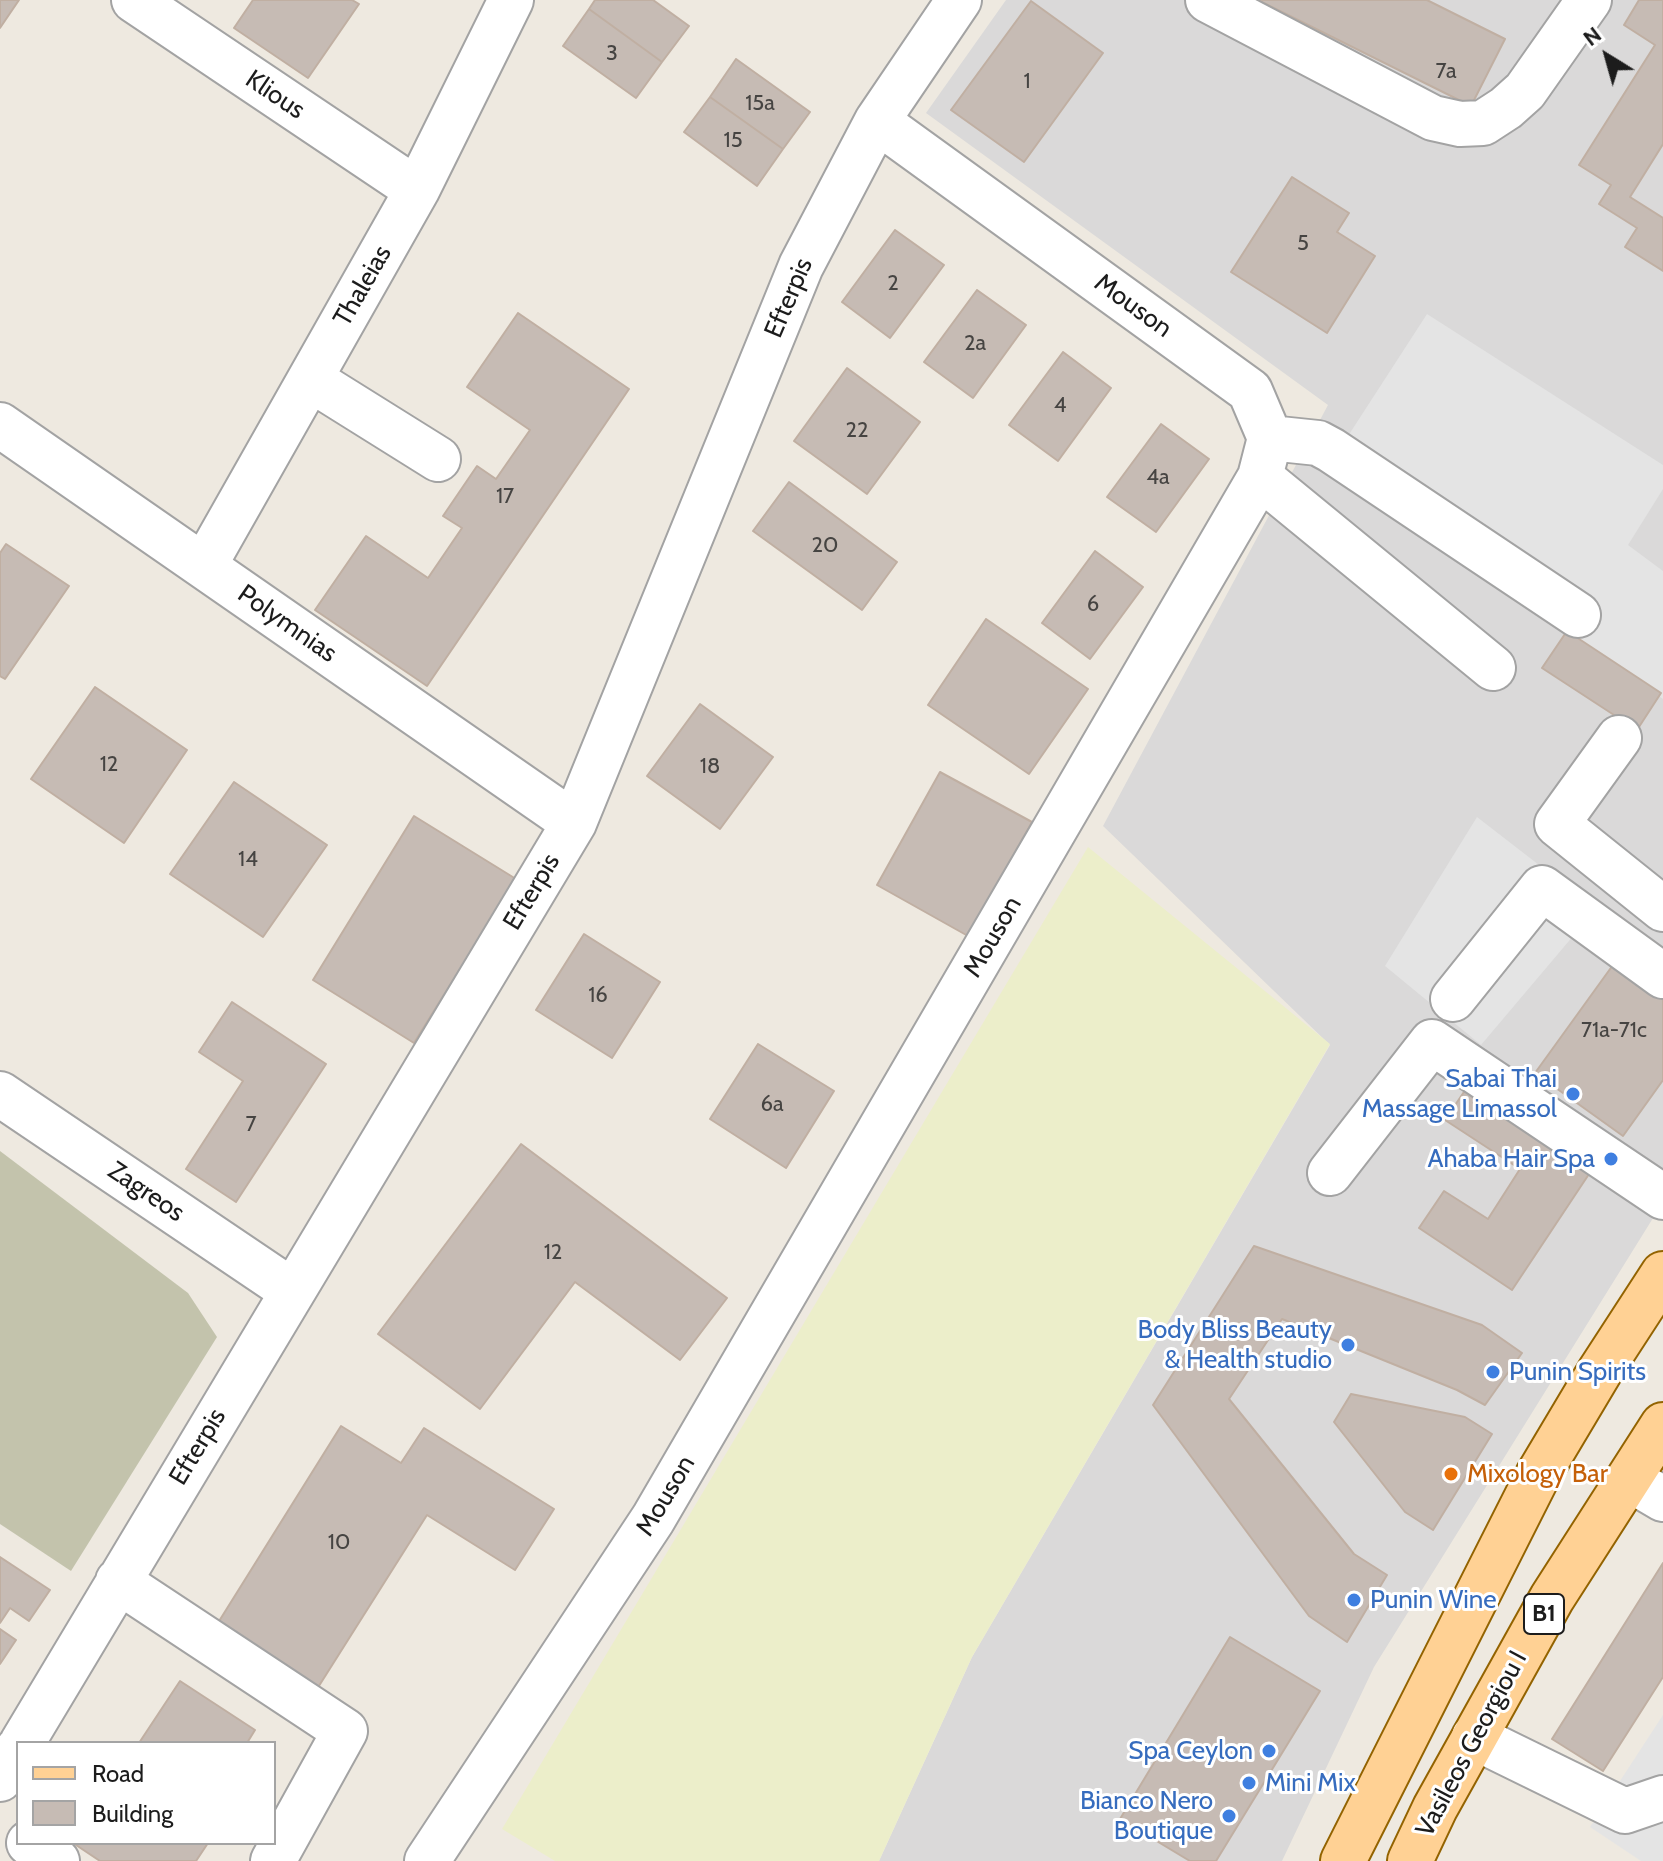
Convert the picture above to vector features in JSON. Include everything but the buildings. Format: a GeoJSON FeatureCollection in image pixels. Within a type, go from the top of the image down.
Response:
{"type":"FeatureCollection","features":[{"type":"Feature","properties":{"kind":"main road"},"geometry":{"type":"LineString","coordinates":[[1343,1861],[1538,1475],[1663,1274]]}},
{"type":"Feature","properties":{"kind":"main road","name":"Vasileos Georgiou I"},"geometry":{"type":"LineString","coordinates":[[1410,1861],[1435,1808],[1552,1598],[1646,1489],[1663,1425]]}},
{"type":"Feature","properties":{"kind":"street","name":"Klious"},"geometry":{"type":"LineString","coordinates":[[134,0],[417,190]]}},
{"type":"Feature","properties":{"kind":"street","name":"Thaleias"},"geometry":{"type":"LineString","coordinates":[[204,566],[417,190],[511,0]]}},
{"type":"Feature","properties":{"kind":"street","name":"Efterpis"},"geometry":{"type":"LineString","coordinates":[[23,1741],[574,823],[801,266],[877,121],[959,0]]}},
{"type":"Feature","properties":{"kind":"street"},"geometry":{"type":"LineString","coordinates":[[1208,0],[1433,118],[1460,124],[1483,123],[1525,91],[1589,0]]}},
{"type":"Feature","properties":{"kind":"street","name":"Mouson"},"geometry":{"type":"LineString","coordinates":[[427,1861],[653,1519],[1265,458],[1250,391],[877,121]]}},
{"type":"Feature","properties":{"kind":"street"},"geometry":{"type":"LineString","coordinates":[[310,379],[438,459]]}},
{"type":"Feature","properties":{"kind":"street","name":"Polymnias"},"geometry":{"type":"LineString","coordinates":[[0,425],[574,823]]}},
{"type":"Feature","properties":{"kind":"street"},"geometry":{"type":"LineString","coordinates":[[1265,458],[1318,443],[1578,615]]}},
{"type":"Feature","properties":{"kind":"street"},"geometry":{"type":"LineString","coordinates":[[1265,458],[1493,668]]}},
{"type":"Feature","properties":{"kind":"street"},"geometry":{"type":"LineString","coordinates":[[1619,738],[1557,824],[1663,909]]}},
{"type":"Feature","properties":{"kind":"street"},"geometry":{"type":"LineString","coordinates":[[1453,999],[1542,888],[1663,976]]}},
{"type":"Feature","properties":{"kind":"street"},"geometry":{"type":"LineString","coordinates":[[1330,1173],[1432,1042],[1663,1197]]}},
{"type":"Feature","properties":{"kind":"street","name":"Zagreos"},"geometry":{"type":"LineString","coordinates":[[0,1094],[292,1291]]}},
{"type":"Feature","properties":{"kind":"street"},"geometry":{"type":"LineString","coordinates":[[118,1581],[345,1731],[273,1861]]}},
{"type":"Feature","properties":{"kind":"street"},"geometry":{"type":"LineString","coordinates":[[1474,1737],[1625,1811],[1663,1798]]}},
{"type":"Feature","properties":{"kind":"street"},"geometry":{"type":"LineString","coordinates":[[0,1779],[16,1752]]}},
{"type":"Feature","properties":{"kind":"street"},"geometry":{"type":"LineString","coordinates":[[32,1845],[57,1861]]}},
{"type":"Feature","properties":{"kind":"shaded area"},"geometry":{"type":"Polygon","coordinates":[[[1006,0],[1663,0],[1663,1202],[1374,1667],[1282,1861],[879,1861],[972,1657],[1330,1045],[1103,826],[1328,405],[926,113],[1006,0]]]}},
{"type":"Feature","properties":{"kind":"shaded area"},"geometry":{"type":"Polygon","coordinates":[[[1427,314],[1663,465],[1663,489],[1628,545],[1663,571],[1663,699],[1326,470],[1427,314]]]}},
{"type":"Feature","properties":{"kind":"shaded area"},"geometry":{"type":"Polygon","coordinates":[[[1477,817],[1596,909],[1481,1045],[1385,966],[1477,817]]]}},
{"type":"Feature","properties":{"kind":"shaded area"},"geometry":{"type":"Polygon","coordinates":[[[1088,847],[1330,1044],[972,1657],[879,1861],[555,1861],[502,1829],[1088,847]]]}},
{"type":"Feature","properties":{"kind":"shaded area"},"geometry":{"type":"Polygon","coordinates":[[[0,1151],[188,1293],[217,1337],[71,1571],[0,1524],[0,1151]]]}},
{"type":"Feature","properties":{"kind":"shaded area"},"geometry":{"type":"Polygon","coordinates":[[[1663,1715],[1663,1861],[1641,1861],[1590,1827],[1663,1715]]]}},
{"type":"Feature","properties":{"kind":"place","name":"Sabai Thai Massage Limassol"},"geometry":{"type":"Point","coordinates":[1573,1094]}},
{"type":"Feature","properties":{"kind":"place","name":"Ahaba Hair Spa"},"geometry":{"type":"Point","coordinates":[1611,1159]}},
{"type":"Feature","properties":{"kind":"place","name":"Body Bliss Beauty & Health studio"},"geometry":{"type":"Point","coordinates":[1348,1345]}},
{"type":"Feature","properties":{"kind":"place","name":"Punin Spirits"},"geometry":{"type":"Point","coordinates":[1493,1372]}},
{"type":"Feature","properties":{"kind":"place","name":"Mixology Bar"},"geometry":{"type":"Point","coordinates":[1451,1474]}},
{"type":"Feature","properties":{"kind":"place","name":"Punin Wine"},"geometry":{"type":"Point","coordinates":[1354,1600]}},
{"type":"Feature","properties":{"kind":"place","name":"Spa Ceylon"},"geometry":{"type":"Point","coordinates":[1269,1751]}},
{"type":"Feature","properties":{"kind":"place","name":"Mini Mix"},"geometry":{"type":"Point","coordinates":[1249,1783]}},
{"type":"Feature","properties":{"kind":"place","name":"Bianco Nero Boutique"},"geometry":{"type":"Point","coordinates":[1229,1816]}}]}
